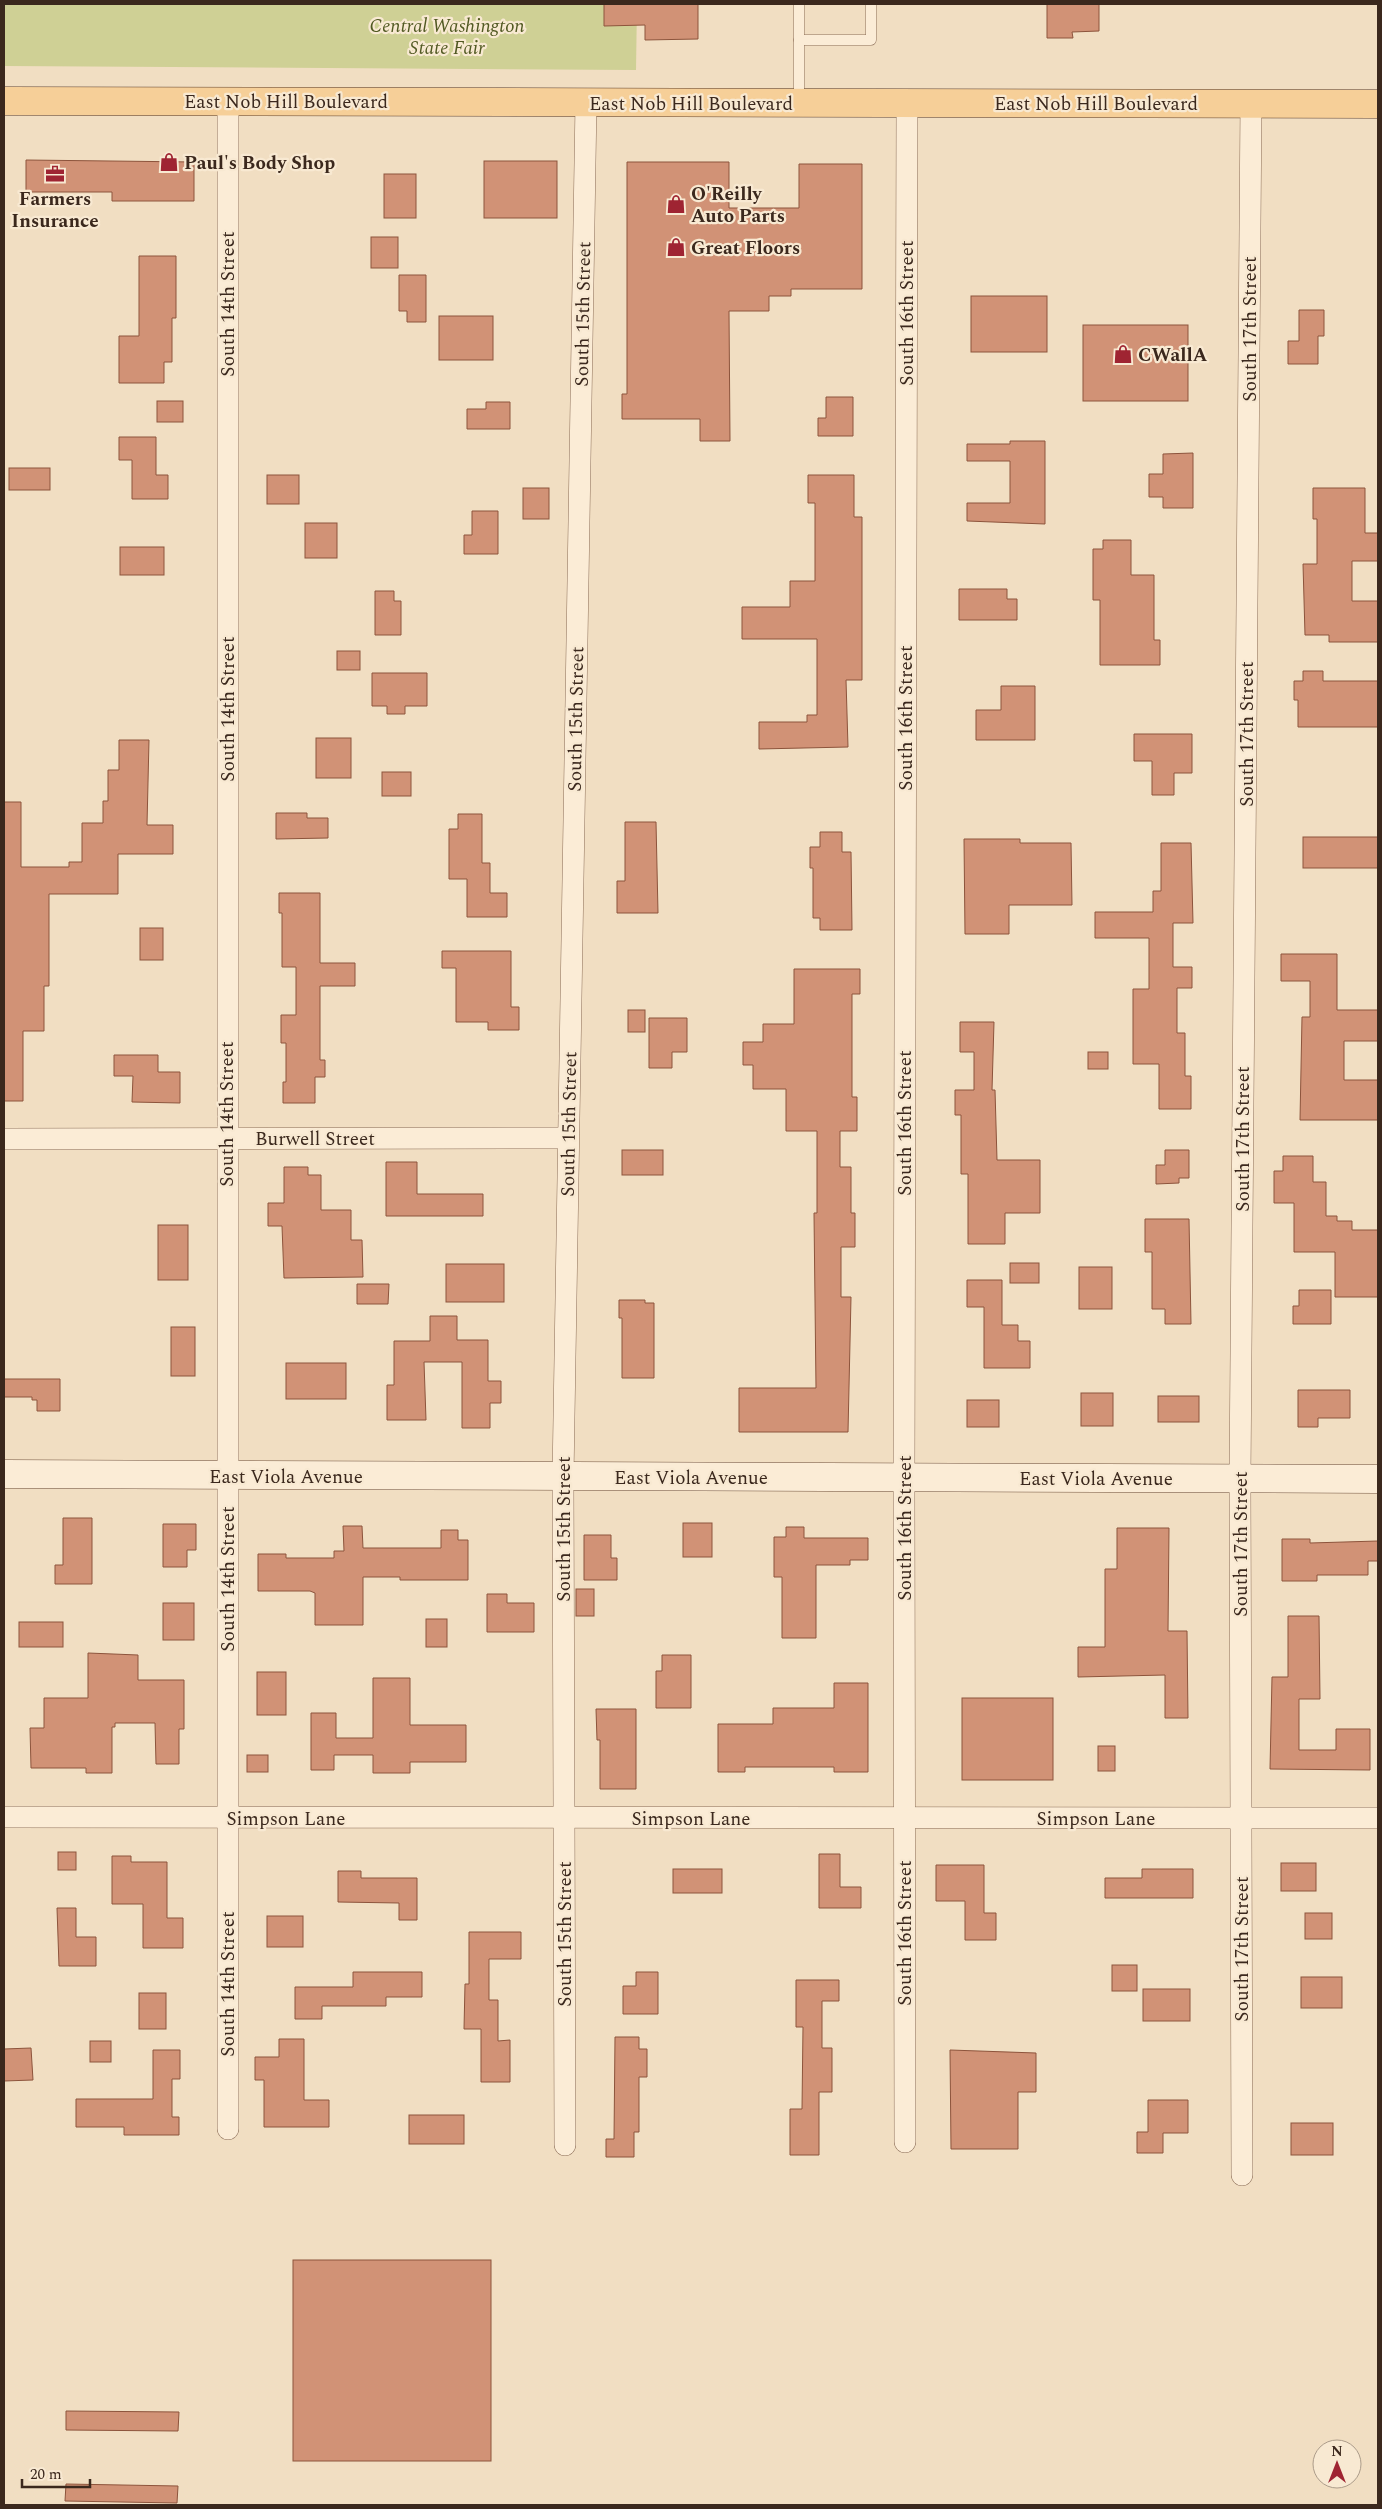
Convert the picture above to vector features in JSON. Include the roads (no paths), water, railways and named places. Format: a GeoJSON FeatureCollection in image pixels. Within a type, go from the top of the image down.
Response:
{"type":"FeatureCollection","features":[{"type":"Feature","properties":{"kind":"main road","name":"East Nob Hill Boulevard"},"geometry":{"type":"LineString","coordinates":[[4,101],[1378,104]]}},
{"type":"Feature","properties":{"kind":"street","name":"South 14th Street"},"geometry":{"type":"LineString","coordinates":[[228,100],[226,1138],[228,2128]]}},
{"type":"Feature","properties":{"kind":"street","name":"South 15th Street"},"geometry":{"type":"LineString","coordinates":[[565,2145],[562,1477],[586,103]]}},
{"type":"Feature","properties":{"kind":"street","name":"South 16th Street"},"geometry":{"type":"LineString","coordinates":[[905,2142],[904,1478],[907,103]]}},
{"type":"Feature","properties":{"kind":"street","name":"South 17th Street"},"geometry":{"type":"LineString","coordinates":[[1242,2175],[1240,1478],[1251,103]]}},
{"type":"Feature","properties":{"kind":"street","name":"Burwell Street"},"geometry":{"type":"LineString","coordinates":[[4,1139],[567,1138]]}},
{"type":"Feature","properties":{"kind":"street","name":"East Viola Avenue"},"geometry":{"type":"LineString","coordinates":[[4,1474],[1378,1479]]}},
{"type":"Feature","properties":{"kind":"street","name":"Simpson Lane"},"geometry":{"type":"LineString","coordinates":[[4,1817],[1378,1818]]}},
{"type":"Feature","properties":{"kind":"lane"},"geometry":{"type":"LineString","coordinates":[[799,103],[800,4]]}},
{"type":"Feature","properties":{"kind":"lane"},"geometry":{"type":"LineString","coordinates":[[799,40],[871,40],[871,4]]}},
{"type":"Feature","properties":{"kind":"place","name":"Paul's Body Shop"},"geometry":{"type":"Point","coordinates":[169,162]}},
{"type":"Feature","properties":{"kind":"place","name":"Farmers Insurance"},"geometry":{"type":"Point","coordinates":[55,174]}},
{"type":"Feature","properties":{"kind":"place","name":"O'Reilly Auto Parts"},"geometry":{"type":"Point","coordinates":[676,204]}},
{"type":"Feature","properties":{"kind":"place","name":"Great Floors"},"geometry":{"type":"Point","coordinates":[676,247]}},
{"type":"Feature","properties":{"kind":"place","name":"CWallA"},"geometry":{"type":"Point","coordinates":[1123,354]}},
{"type":"Feature","properties":{"kind":"park label","name":"Central Washington State Fair"},"geometry":{"type":"Point","coordinates":[447,36]}}]}
